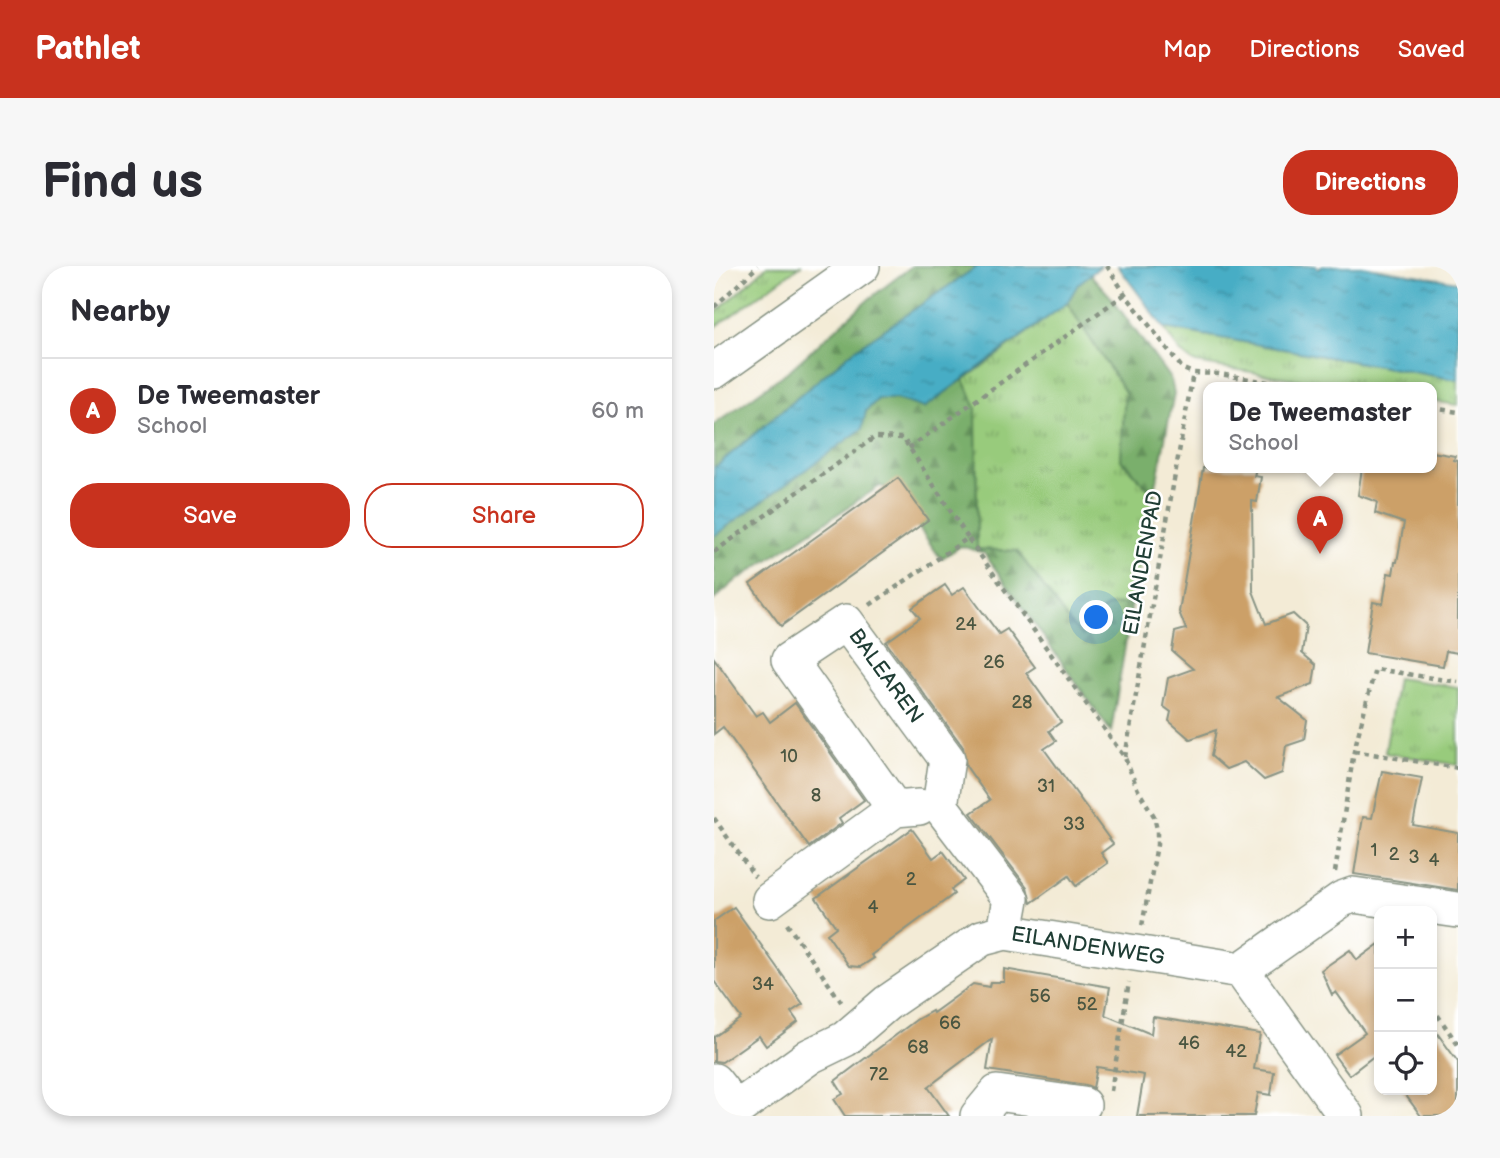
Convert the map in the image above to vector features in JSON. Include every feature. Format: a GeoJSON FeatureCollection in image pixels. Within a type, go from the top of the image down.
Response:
{"type":"FeatureCollection","features":[{"type":"Feature","properties":{"kind":"street"},"geometry":{"type":"LineString","coordinates":[[714,371],[862,266]]}},
{"type":"Feature","properties":{"kind":"street","name":"BALEAREN"},"geometry":{"type":"LineString","coordinates":[[895,809],[789,660],[846,622],[947,759],[940,806]]}},
{"type":"Feature","properties":{"kind":"street"},"geometry":{"type":"LineString","coordinates":[[770,900],[895,809],[940,806],[1011,900],[1005,932]]}},
{"type":"Feature","properties":{"kind":"street"},"geometry":{"type":"LineString","coordinates":[[1332,1111],[1241,970],[1342,899],[1353,895],[1458,910]]}},
{"type":"Feature","properties":{"kind":"street","name":"EILANDENWEG"},"geometry":{"type":"LineString","coordinates":[[732,1113],[810,1056],[845,1039],[887,1003],[982,938],[1005,932],[1241,970]]}},
{"type":"Feature","properties":{"kind":"street"},"geometry":{"type":"LineString","coordinates":[[714,1081],[732,1113]]}},
{"type":"Feature","properties":{"kind":"street"},"geometry":{"type":"LineString","coordinates":[[978,1116],[997,1093],[1096,1104]]}},
{"type":"Feature","properties":{"kind":"path"},"geometry":{"type":"LineString","coordinates":[[714,307],[758,266]]}},
{"type":"Feature","properties":{"kind":"path"},"geometry":{"type":"LineString","coordinates":[[1107,266],[1125,294],[1183,369],[1193,373],[1219,374],[1268,382]]}},
{"type":"Feature","properties":{"kind":"path"},"geometry":{"type":"LineString","coordinates":[[909,448],[1125,294]]}},
{"type":"Feature","properties":{"kind":"path","name":"EILANDENPAD"},"geometry":{"type":"LineString","coordinates":[[1125,758],[1193,373]]}},
{"type":"Feature","properties":{"kind":"path"},"geometry":{"type":"LineString","coordinates":[[1437,409],[1458,412]]}},
{"type":"Feature","properties":{"kind":"path"},"geometry":{"type":"LineString","coordinates":[[714,552],[875,437],[903,438],[968,538],[1125,758],[1138,790],[1154,816],[1157,845],[1136,954],[1096,1104]]}},
{"type":"Feature","properties":{"kind":"path"},"geometry":{"type":"LineString","coordinates":[[846,622],[968,538]]}},
{"type":"Feature","properties":{"kind":"path"},"geometry":{"type":"LineString","coordinates":[[1342,899],[1334,881],[1354,751],[1375,669],[1458,682]]}},
{"type":"Feature","properties":{"kind":"path"},"geometry":{"type":"LineString","coordinates":[[1354,751],[1458,768]]}},
{"type":"Feature","properties":{"kind":"path"},"geometry":{"type":"LineString","coordinates":[[1437,1014],[1458,1045]]}},
{"type":"Feature","properties":{"kind":"green space"},"geometry":{"type":"Polygon","coordinates":[[[767,266],[800,266],[714,328],[714,314],[767,266]]]}},
{"type":"Feature","properties":{"kind":"green space"},"geometry":{"type":"Polygon","coordinates":[[[912,266],[978,266],[853,351],[714,468],[714,425],[791,369],[869,299],[912,266]]]}},
{"type":"Feature","properties":{"kind":"green space"},"geometry":{"type":"Polygon","coordinates":[[[1090,274],[1110,296],[1171,380],[1174,393],[1154,495],[1121,460],[1125,392],[1067,303],[1078,284],[1090,274]]]}},
{"type":"Feature","properties":{"kind":"green space"},"geometry":{"type":"Polygon","coordinates":[[[1067,303],[1125,392],[1121,460],[1154,495],[1132,604],[1105,608],[1083,636],[1070,623],[1017,551],[977,549],[976,408],[964,380],[1067,303]]]}},
{"type":"Feature","properties":{"kind":"green space"},"geometry":{"type":"Polygon","coordinates":[[[1164,328],[1458,380],[1458,405],[1437,402],[1437,382],[1312,382],[1196,363],[1181,353],[1164,328]]]}},
{"type":"Feature","properties":{"kind":"green space"},"geometry":{"type":"Polygon","coordinates":[[[964,379],[976,408],[977,549],[1017,551],[1070,623],[1083,636],[1105,608],[1132,604],[1111,732],[984,553],[961,546],[941,559],[891,488],[880,486],[733,583],[714,600],[714,536],[861,429],[866,411],[878,399],[896,399],[924,408],[964,379]]]}},
{"type":"Feature","properties":{"kind":"green space"},"geometry":{"type":"Polygon","coordinates":[[[1397,678],[1458,687],[1458,765],[1385,753],[1397,678]]]}},
{"type":"Feature","properties":{"kind":"water"},"geometry":{"type":"Polygon","coordinates":[[[978,266],[1101,266],[1078,284],[1067,303],[924,408],[896,399],[878,399],[866,411],[862,429],[714,536],[714,468],[853,351],[978,266]]]}},
{"type":"Feature","properties":{"kind":"water"},"geometry":{"type":"Polygon","coordinates":[[[1118,266],[1316,266],[1318,269],[1321,266],[1362,266],[1458,282],[1458,380],[1164,328],[1118,266]]]}},
{"type":"Feature","properties":{"kind":"building"},"geometry":{"type":"Polygon","coordinates":[[[1437,453],[1455,456],[1454,460],[1458,461],[1458,653],[1446,651],[1443,666],[1365,653],[1373,602],[1383,604],[1388,573],[1393,574],[1397,562],[1404,523],[1375,513],[1377,502],[1358,495],[1361,473],[1437,473],[1437,453]]]}},
{"type":"Feature","properties":{"kind":"building"},"geometry":{"type":"Polygon","coordinates":[[[1203,468],[1203,473],[1255,473],[1254,476],[1261,477],[1257,502],[1252,501],[1253,591],[1266,624],[1293,614],[1306,626],[1302,653],[1316,665],[1313,684],[1278,697],[1307,720],[1304,740],[1286,746],[1282,773],[1264,780],[1244,762],[1226,769],[1211,756],[1216,730],[1190,739],[1169,721],[1171,712],[1163,706],[1168,678],[1193,669],[1172,651],[1175,632],[1186,629],[1179,612],[1203,468]]]}},
{"type":"Feature","properties":{"kind":"building"},"geometry":{"type":"Polygon","coordinates":[[[898,478],[928,520],[781,626],[750,584],[898,478]]]}},
{"type":"Feature","properties":{"kind":"building"},"geometry":{"type":"Polygon","coordinates":[[[945,585],[952,595],[964,587],[999,634],[1007,629],[1035,667],[1026,673],[1061,722],[1049,731],[1056,741],[1044,749],[1113,844],[1101,853],[1108,863],[1076,886],[1069,876],[1031,903],[1027,887],[971,813],[990,800],[966,766],[963,747],[886,642],[920,618],[912,608],[945,585]]]}},
{"type":"Feature","properties":{"kind":"building"},"geometry":{"type":"Polygon","coordinates":[[[714,658],[756,716],[763,712],[770,722],[795,703],[864,800],[839,818],[842,823],[809,847],[723,727],[714,734],[714,658]]]}},
{"type":"Feature","properties":{"kind":"building"},"geometry":{"type":"Polygon","coordinates":[[[1382,771],[1422,778],[1413,825],[1458,833],[1458,890],[1354,874],[1363,817],[1372,818],[1382,771]]]}},
{"type":"Feature","properties":{"kind":"building"},"geometry":{"type":"Polygon","coordinates":[[[912,829],[933,858],[943,851],[964,880],[951,890],[954,894],[871,955],[874,958],[860,967],[849,966],[827,934],[836,927],[816,898],[912,829]]]}},
{"type":"Feature","properties":{"kind":"building"},"geometry":{"type":"Polygon","coordinates":[[[734,907],[803,1004],[791,1012],[798,1022],[766,1046],[759,1036],[722,1062],[714,1061],[714,1037],[741,1018],[714,981],[714,921],[734,907]]]}},
{"type":"Feature","properties":{"kind":"building"},"geometry":{"type":"Polygon","coordinates":[[[1374,948],[1374,1056],[1349,1075],[1334,1055],[1365,1033],[1336,992],[1332,995],[1321,970],[1350,950],[1357,960],[1374,948]]]}},
{"type":"Feature","properties":{"kind":"building"},"geometry":{"type":"Polygon","coordinates":[[[1004,969],[1110,987],[1105,1015],[1151,1034],[1153,1017],[1260,1034],[1254,1069],[1274,1072],[1271,1095],[1258,1093],[1254,1116],[1137,1116],[1144,1075],[1097,1067],[1093,1088],[987,1070],[992,1039],[928,1087],[949,1116],[845,1116],[834,1099],[843,1094],[835,1081],[916,1020],[932,1011],[933,1013],[973,984],[989,987],[990,982],[1004,982],[1004,969]]]}},
{"type":"Feature","properties":{"kind":"building"},"geometry":{"type":"Polygon","coordinates":[[[1437,1033],[1458,1062],[1458,1116],[1421,1116],[1406,1095],[1437,1095],[1437,1033]]]}},
{"type":"Feature","properties":{"kind":"place","name":"De Tweemaster"},"geometry":{"type":"Point","coordinates":[1320,554]}}]}
